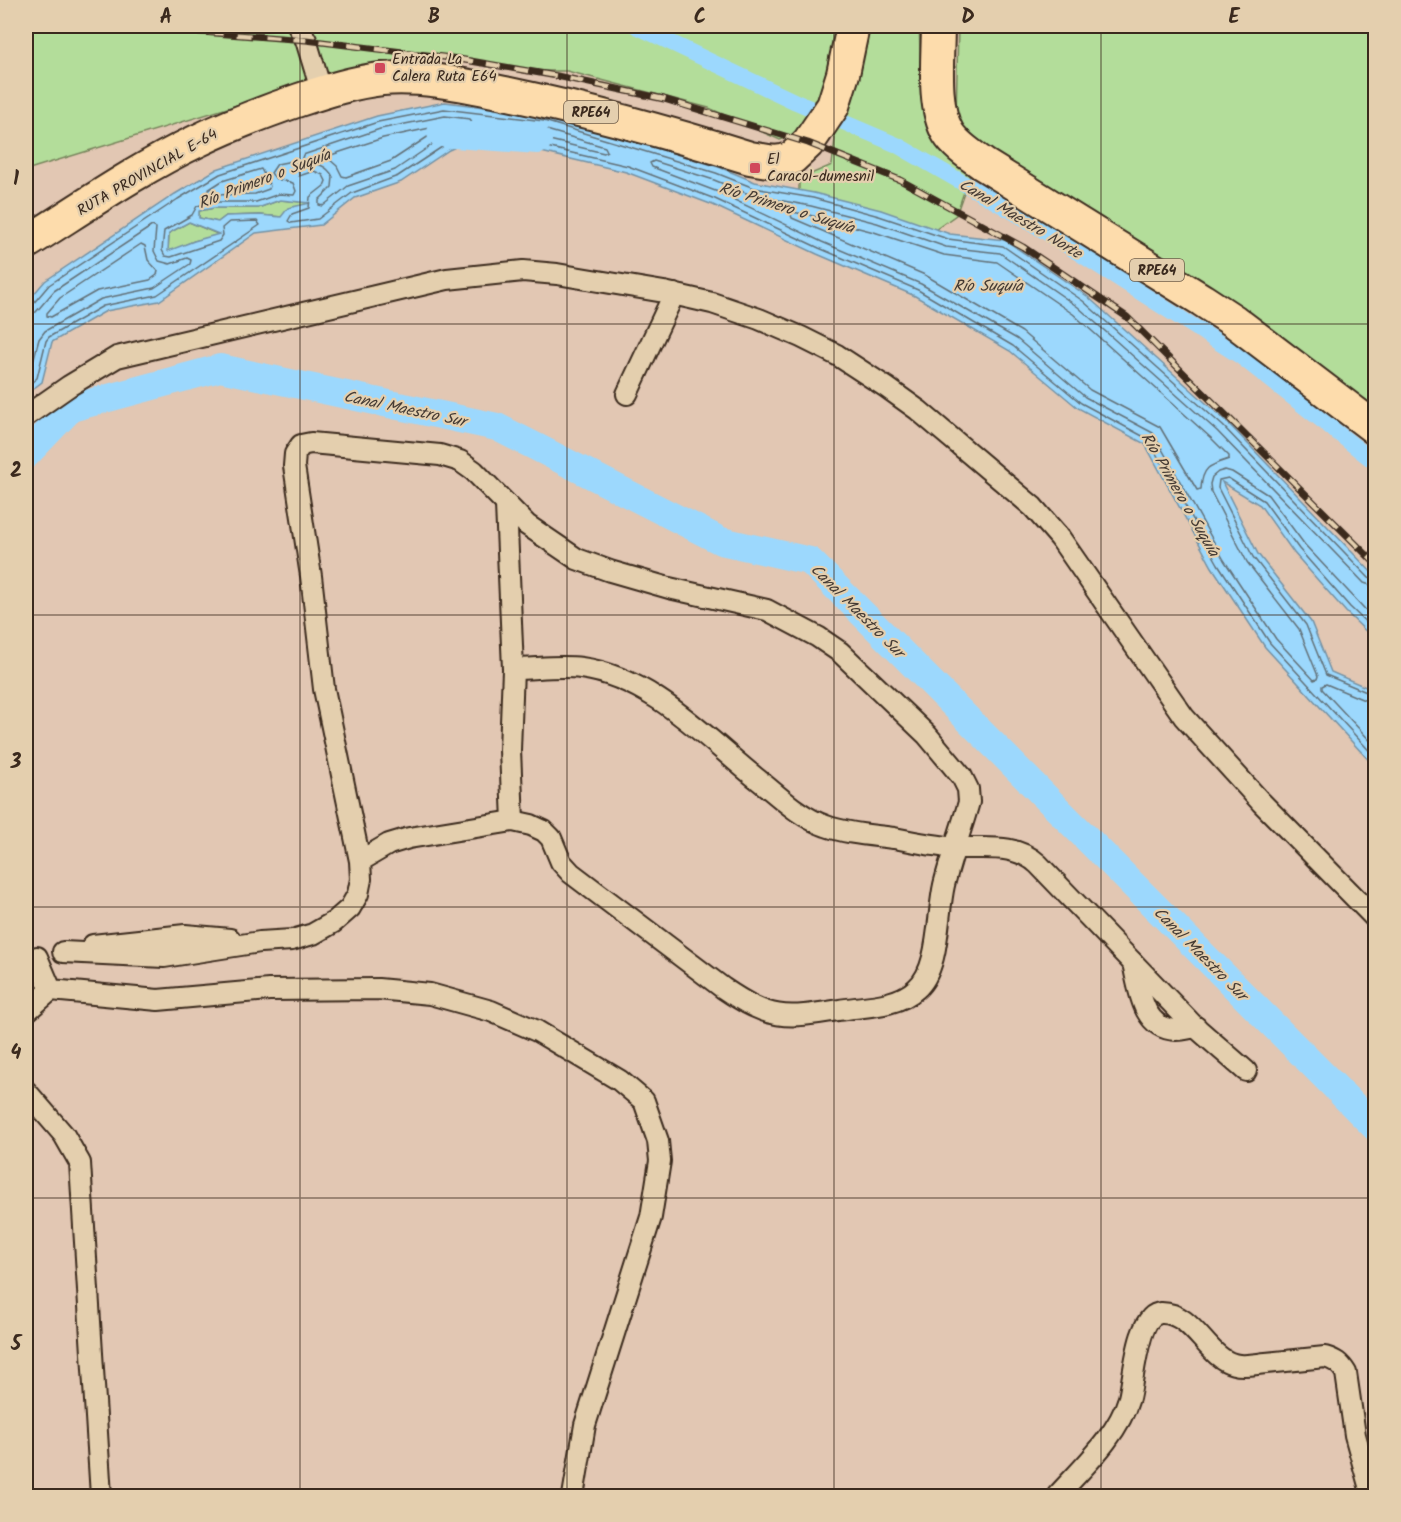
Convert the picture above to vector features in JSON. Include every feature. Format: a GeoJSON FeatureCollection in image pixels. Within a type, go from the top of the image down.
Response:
{"type":"FeatureCollection","features":[{"type":"Feature","properties":{"kind":"main road","name":"RUTA PROVINCIAL E-64"},"geometry":{"type":"LineString","coordinates":[[26,243],[196,141],[260,114],[322,93],[382,79],[435,81],[585,110],[750,158],[774,162],[783,161],[792,158],[805,147],[833,106],[853,26]]}},
{"type":"Feature","properties":{"kind":"main road","name":"RPE64"},"geometry":{"type":"LineString","coordinates":[[938,26],[941,116],[951,137],[983,164],[1171,279],[1218,311],[1376,429]]}},
{"type":"Feature","properties":{"kind":"street"},"geometry":{"type":"LineString","coordinates":[[298,26],[306,40],[322,93]]}},
{"type":"Feature","properties":{"kind":"street"},"geometry":{"type":"LineString","coordinates":[[26,416],[84,376],[117,357],[447,279],[523,271],[557,274],[674,294],[712,303],[759,319],[837,355],[886,387],[918,410],[1033,507],[1060,538],[1184,717],[1260,802],[1376,919]]}},
{"type":"Feature","properties":{"kind":"street"},"geometry":{"type":"LineString","coordinates":[[627,394],[674,294]]}},
{"type":"Feature","properties":{"kind":"street"},"geometry":{"type":"LineString","coordinates":[[51,990],[31,959],[104,943],[175,936],[260,942],[292,940],[313,934],[334,922],[350,908],[358,894],[361,879],[360,861],[324,689],[311,576],[294,466],[295,454],[301,445],[311,443],[440,455],[460,461],[474,471],[527,525],[577,559],[610,572],[669,588],[767,610],[818,637],[840,652],[927,735],[962,777],[968,789],[969,802],[940,906],[932,963],[918,988],[892,1002],[802,1016],[782,1016],[764,1012],[723,988],[571,873],[561,862],[551,838],[544,831],[531,825],[513,821],[409,838],[389,844],[360,861]]}},
{"type":"Feature","properties":{"kind":"street"},"geometry":{"type":"LineString","coordinates":[[506,505],[513,669],[510,750],[513,821]]}},
{"type":"Feature","properties":{"kind":"street"},"geometry":{"type":"LineString","coordinates":[[513,669],[579,668],[619,677],[641,688],[669,707],[808,819],[827,827],[955,848],[1007,849],[1032,858],[1196,1027],[1246,1071]]}},
{"type":"Feature","properties":{"kind":"street"},"geometry":{"type":"LineString","coordinates":[[26,1012],[51,990],[159,1000],[269,990],[378,989],[430,994],[491,1011],[537,1031],[619,1080],[644,1101],[658,1141],[660,1161],[657,1185],[651,1217],[585,1425],[573,1497]]}},
{"type":"Feature","properties":{"kind":"street"},"geometry":{"type":"LineString","coordinates":[[26,1091],[64,1135],[80,1163],[101,1497]]}},
{"type":"Feature","properties":{"kind":"street"},"geometry":{"type":"LineString","coordinates":[[1057,1497],[1105,1441],[1117,1422],[1128,1399],[1143,1327],[1150,1317],[1159,1313],[1172,1315],[1184,1322],[1223,1359],[1233,1364],[1247,1365],[1325,1357],[1341,1365],[1346,1373],[1354,1434],[1372,1497]]}},
{"type":"Feature","properties":{"kind":"green space"},"geometry":{"type":"Polygon","coordinates":[[[26,26],[837,26],[822,94],[810,106],[824,112],[866,26],[919,26],[921,86],[929,132],[938,145],[972,169],[956,215],[932,232],[799,203],[799,179],[832,165],[835,138],[809,127],[800,134],[780,140],[709,108],[567,71],[515,71],[432,56],[328,77],[26,170],[26,26]]]}},
{"type":"Feature","properties":{"kind":"green space"},"geometry":{"type":"Polygon","coordinates":[[[958,26],[1375,26],[1375,407],[1349,409],[966,135],[956,118],[958,26]]]}},
{"type":"Feature","properties":{"kind":"green space"},"geometry":{"type":"Polygon","coordinates":[[[280,200],[313,203],[282,217],[226,216],[218,222],[199,218],[199,211],[214,208],[258,208],[280,200]]]}},
{"type":"Feature","properties":{"kind":"green space"},"geometry":{"type":"Polygon","coordinates":[[[189,222],[220,235],[194,241],[168,252],[169,233],[189,222]]]}},
{"type":"Feature","properties":{"kind":"water","name":"Río Suquía"},"geometry":{"type":"Polygon","coordinates":[[[445,102],[546,115],[719,167],[755,182],[814,193],[881,210],[950,234],[1005,240],[1087,296],[1227,422],[1375,576],[1375,640],[1346,612],[1294,553],[1260,505],[1222,482],[1258,554],[1311,622],[1331,672],[1375,691],[1375,767],[1265,647],[1212,567],[1145,444],[1078,408],[1010,351],[915,296],[817,254],[713,205],[626,172],[541,152],[486,133],[449,150],[401,182],[355,198],[321,225],[256,233],[159,301],[106,311],[52,342],[42,382],[26,394],[26,303],[45,281],[175,194],[217,169],[377,116],[445,102]],[[280,200],[258,208],[214,208],[199,211],[199,218],[218,222],[226,216],[281,217],[288,208],[310,203],[280,200]],[[189,222],[169,233],[168,251],[219,234],[189,222]]]}},
{"type":"Feature","properties":{"kind":"waterway","name":"Canal Maestro Norte"},"geometry":{"type":"LineString","coordinates":[[636,26],[796,102],[897,145],[1024,218],[1240,356],[1376,463]]}},
{"type":"Feature","properties":{"kind":"waterway","name":"Río Primero o Suquía"},"geometry":{"type":"LineString","coordinates":[[441,133],[538,140]]}},
{"type":"Feature","properties":{"kind":"waterway","name":"Canal Maestro Sur"},"geometry":{"type":"LineString","coordinates":[[26,455],[71,408],[220,368],[497,427],[721,541],[810,561],[1376,1128]]}},
{"type":"Feature","properties":{"kind":"railway"},"geometry":{"type":"LineString","coordinates":[[125,26],[306,40],[459,59],[557,76],[664,99],[808,143],[900,180],[1023,247],[1127,317],[1376,564]]}},
{"type":"Feature","properties":{"kind":"place","name":"Entrada La Calera Ruta E64"},"geometry":{"type":"Point","coordinates":[380,68]}},
{"type":"Feature","properties":{"kind":"place","name":"El Caracol-dumesnil"},"geometry":{"type":"Point","coordinates":[755,168]}}]}
